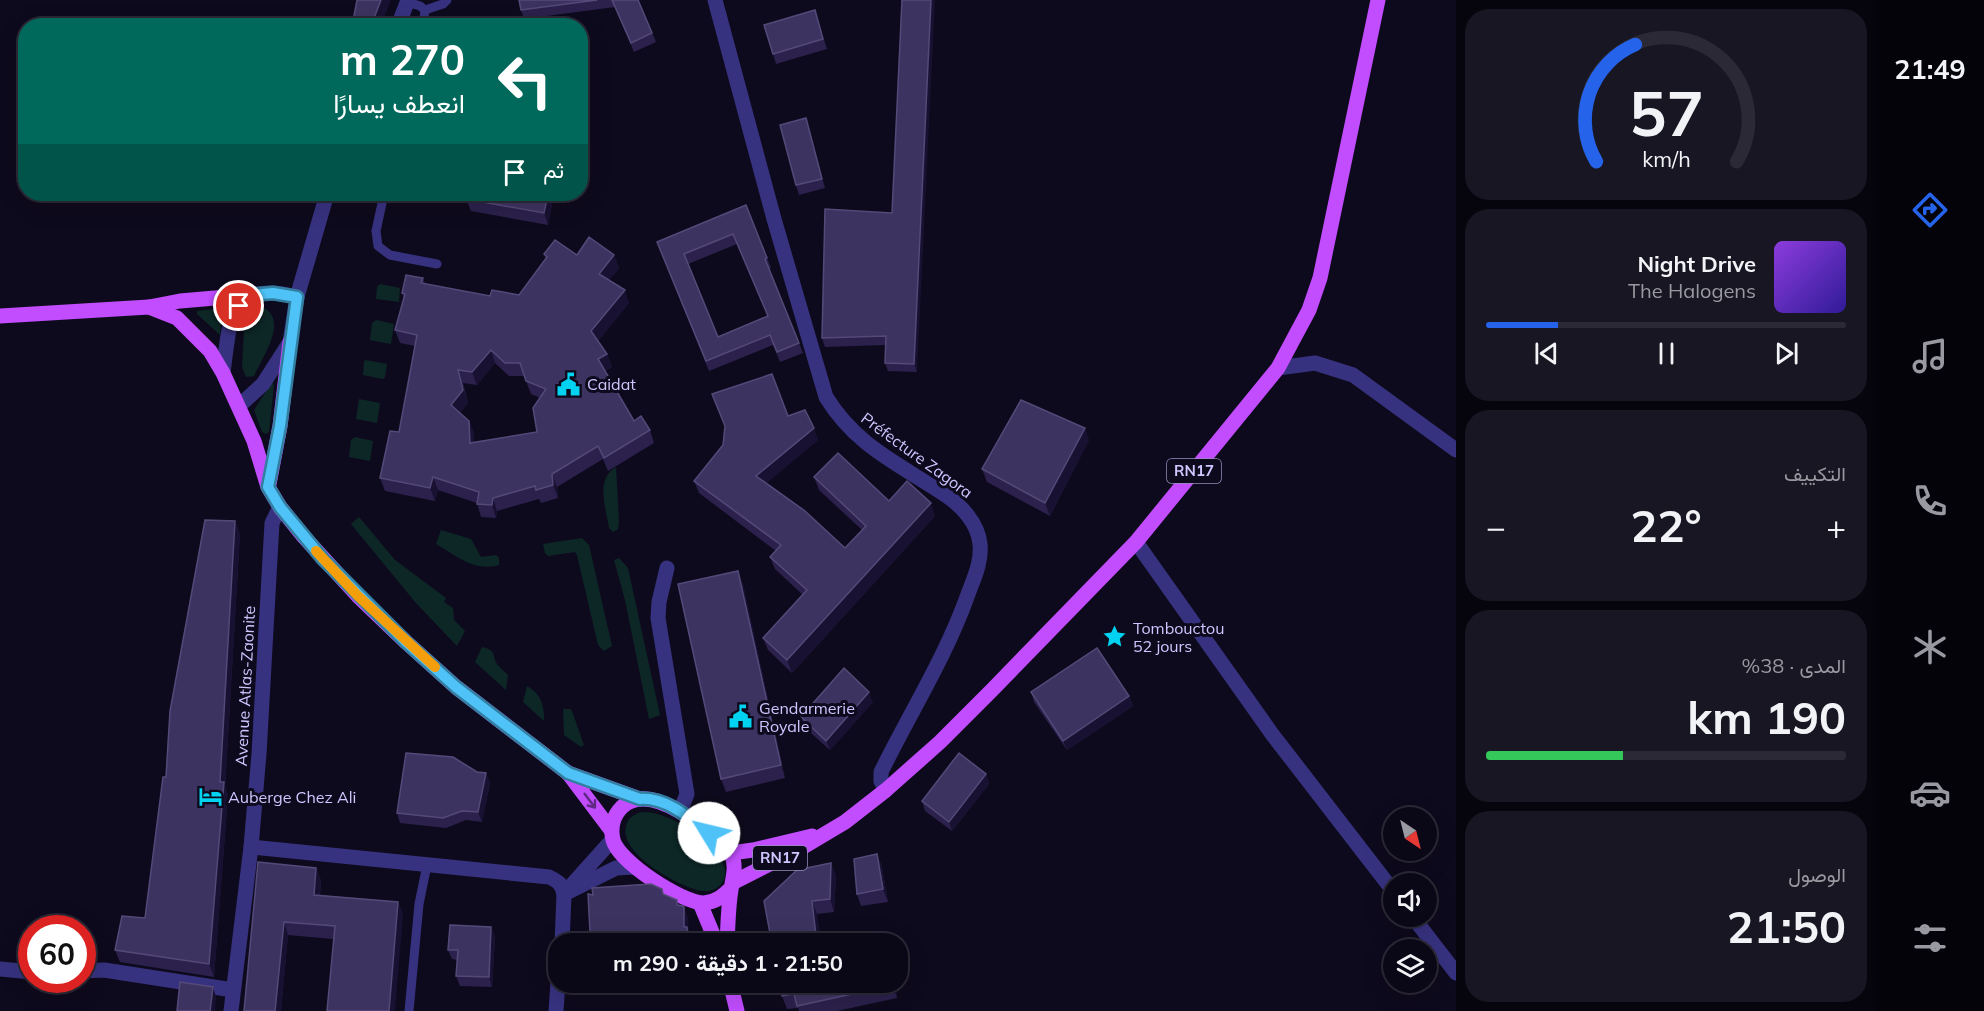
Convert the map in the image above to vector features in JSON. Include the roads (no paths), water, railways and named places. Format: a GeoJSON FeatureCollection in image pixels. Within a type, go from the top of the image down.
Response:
{"type":"FeatureCollection","features":[{"type":"Feature","properties":{"kind":"main road","name":"RN17"},"geometry":{"type":"LineString","coordinates":[[0,316],[149,307],[177,318],[210,351],[224,373],[254,441],[268,487],[280,507],[323,559],[406,642],[456,687],[568,773],[612,834],[623,856],[635,867],[669,890],[690,900],[700,903],[715,901],[724,896],[732,885],[827,833],[859,812],[886,790],[985,697],[1136,542],[1278,369],[1309,310],[1320,278],[1378,0]]}},
{"type":"Feature","properties":{"kind":"main road"},"geometry":{"type":"LineString","coordinates":[[149,307],[180,301],[250,295]]}},
{"type":"Feature","properties":{"kind":"main road"},"geometry":{"type":"LineString","coordinates":[[268,487],[280,426],[290,342]]}},
{"type":"Feature","properties":{"kind":"main road","name":"RN17"},"geometry":{"type":"LineString","coordinates":[[568,773],[640,799],[655,800],[680,812],[709,833],[731,853],[735,866],[732,885]]}},
{"type":"Feature","properties":{"kind":"main road"},"geometry":{"type":"LineString","coordinates":[[612,834],[613,820],[618,811],[626,804],[640,799]]}},
{"type":"Feature","properties":{"kind":"main road","name":"RN17"},"geometry":{"type":"LineString","coordinates":[[731,853],[827,833]]}},
{"type":"Feature","properties":{"kind":"main road"},"geometry":{"type":"LineString","coordinates":[[729,933],[732,885]]}},
{"type":"Feature","properties":{"kind":"main road"},"geometry":{"type":"LineString","coordinates":[[700,903],[712,933]]}},
{"type":"Feature","properties":{"kind":"main road"},"geometry":{"type":"LineString","coordinates":[[733,993],[737,1011]]}},
{"type":"Feature","properties":{"kind":"street","name":"Préfecture Zagora"},"geometry":{"type":"LineString","coordinates":[[715,0],[774,219],[826,397],[855,435],[947,495],[972,522],[978,535],[980,546],[977,571],[950,641],[881,772],[881,781],[886,790]]}},
{"type":"Feature","properties":{"kind":"street"},"geometry":{"type":"LineString","coordinates":[[401,18],[408,1]]}},
{"type":"Feature","properties":{"kind":"street"},"geometry":{"type":"LineString","coordinates":[[239,406],[263,384],[290,342],[297,297],[325,201]]}},
{"type":"Feature","properties":{"kind":"street"},"geometry":{"type":"LineString","coordinates":[[224,373],[232,316],[239,306],[250,295],[273,293],[297,297]]}},
{"type":"Feature","properties":{"kind":"street"},"geometry":{"type":"LineString","coordinates":[[1278,369],[1315,363],[1353,375],[1456,450]]}},
{"type":"Feature","properties":{"kind":"street","name":"Avenue Atlas-Zaonite"},"geometry":{"type":"LineString","coordinates":[[231,1011],[251,847],[259,753],[272,523],[280,507]]}},
{"type":"Feature","properties":{"kind":"street"},"geometry":{"type":"LineString","coordinates":[[1136,542],[1272,734],[1383,878]]}},
{"type":"Feature","properties":{"kind":"street"},"geometry":{"type":"LineString","coordinates":[[667,568],[659,602],[658,618],[687,794],[680,812]]}},
{"type":"Feature","properties":{"kind":"street"},"geometry":{"type":"LineString","coordinates":[[564,894],[612,834]]}},
{"type":"Feature","properties":{"kind":"street"},"geometry":{"type":"LineString","coordinates":[[251,847],[549,877],[558,881],[564,894],[562,933]]}},
{"type":"Feature","properties":{"kind":"street"},"geometry":{"type":"LineString","coordinates":[[564,894],[616,868],[635,867]]}},
{"type":"Feature","properties":{"kind":"street"},"geometry":{"type":"LineString","coordinates":[[1420,927],[1456,974]]}},
{"type":"Feature","properties":{"kind":"street"},"geometry":{"type":"LineString","coordinates":[[0,969],[18,971]]}},
{"type":"Feature","properties":{"kind":"street"},"geometry":{"type":"LineString","coordinates":[[96,970],[233,990]]}},
{"type":"Feature","properties":{"kind":"street"},"geometry":{"type":"LineString","coordinates":[[556,1011],[557,993]]}},
{"type":"Feature","properties":{"kind":"lane"},"geometry":{"type":"LineString","coordinates":[[408,1],[425,10],[443,4],[447,0]]}},
{"type":"Feature","properties":{"kind":"lane"},"geometry":{"type":"LineString","coordinates":[[424,18],[425,10]]}},
{"type":"Feature","properties":{"kind":"lane"},"geometry":{"type":"LineString","coordinates":[[382,201],[376,231],[378,246],[383,252],[437,264]]}},
{"type":"Feature","properties":{"kind":"lane"},"geometry":{"type":"LineString","coordinates":[[409,1011],[419,904],[427,865]]}},
{"type":"Feature","properties":{"kind":"place","name":"Caidat"},"geometry":{"type":"Point","coordinates":[569,384]}},
{"type":"Feature","properties":{"kind":"place","name":"Tombouctou 52 jours"},"geometry":{"type":"Point","coordinates":[1115,637]}},
{"type":"Feature","properties":{"kind":"place","name":"Gendarmerie Royale"},"geometry":{"type":"Point","coordinates":[741,717]}},
{"type":"Feature","properties":{"kind":"place","name":"Auberge Chez Ali"},"geometry":{"type":"Point","coordinates":[210,797]}}]}
